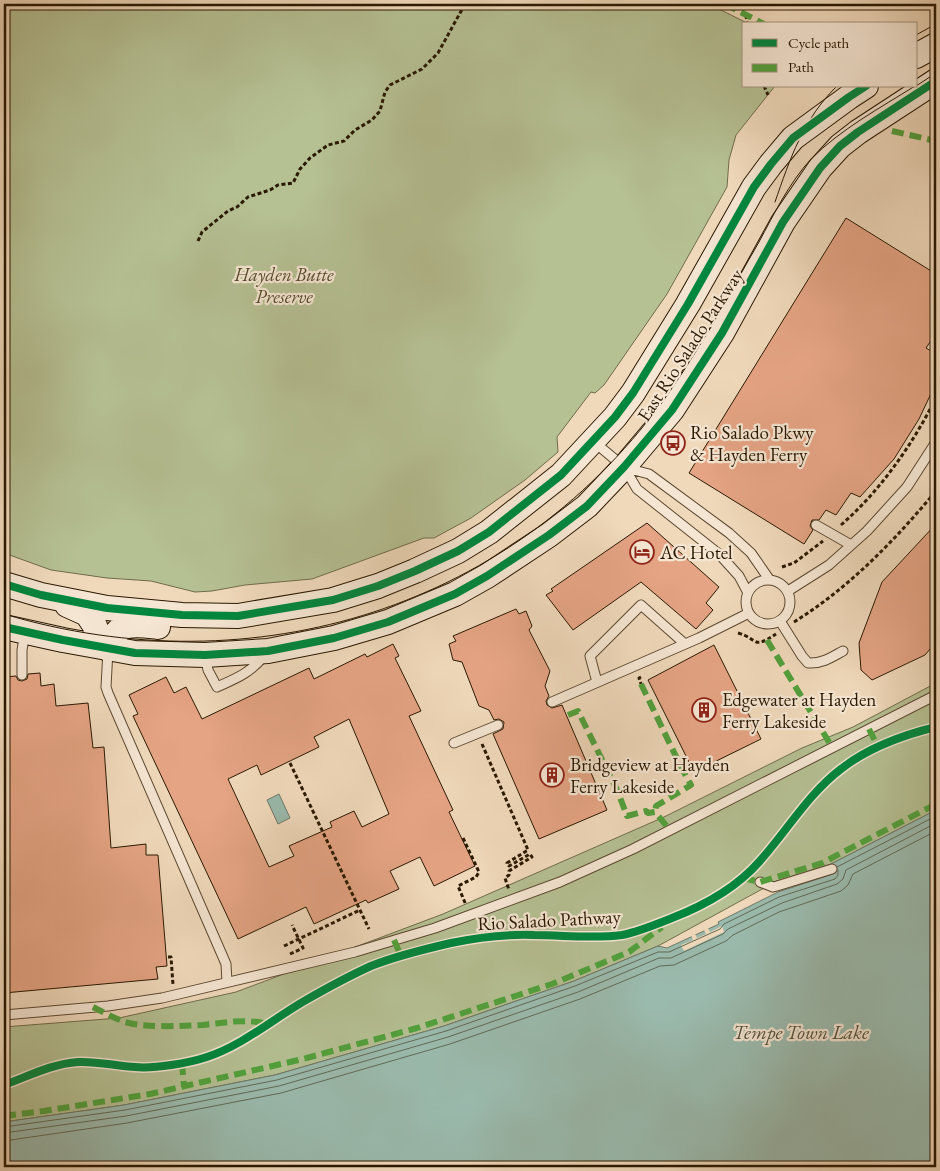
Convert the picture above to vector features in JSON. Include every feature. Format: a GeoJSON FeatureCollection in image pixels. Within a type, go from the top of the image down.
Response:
{"type":"FeatureCollection","features":[{"type":"Feature","properties":{"kind":"main road"},"geometry":{"type":"LineString","coordinates":[[918,55],[936,44]]}},
{"type":"Feature","properties":{"kind":"main road","name":"East Rio Salado Parkway"},"geometry":{"type":"LineString","coordinates":[[14,629],[135,653],[206,655],[268,651],[334,638],[388,622],[455,594],[488,576],[549,535],[587,506],[624,467],[672,410],[722,333],[783,222],[820,168],[840,146],[858,132],[936,81]]}},
{"type":"Feature","properties":{"kind":"main road","name":"East Rio Salado Parkway"},"geometry":{"type":"LineString","coordinates":[[4,584],[107,608],[145,613],[238,616],[333,600],[415,572],[458,551],[489,532],[561,475],[615,417],[634,393],[688,304],[754,187],[771,164],[793,138],[863,88]]}},
{"type":"Feature","properties":{"kind":"main road"},"geometry":{"type":"LineString","coordinates":[[41,594],[87,614],[95,626],[97,634],[108,649],[118,631],[122,628],[131,626],[187,628],[238,616]]}},
{"type":"Feature","properties":{"kind":"lane"},"geometry":{"type":"LineString","coordinates":[[593,441],[624,467],[637,489],[724,559],[739,576],[748,593]]}},
{"type":"Feature","properties":{"kind":"lane"},"geometry":{"type":"LineString","coordinates":[[788,591],[829,565],[867,531],[907,487],[936,442]]}},
{"type":"Feature","properties":{"kind":"lane"},"geometry":{"type":"LineString","coordinates":[[624,467],[649,474],[729,533],[751,553],[769,579],[783,585],[788,591],[790,606],[782,625]]}},
{"type":"Feature","properties":{"kind":"lane"},"geometry":{"type":"LineString","coordinates":[[816,525],[851,545]]}},
{"type":"Feature","properties":{"kind":"lane"},"geometry":{"type":"LineString","coordinates":[[769,579],[755,584],[748,593],[746,603],[749,613],[756,621],[763,624],[782,625]]}},
{"type":"Feature","properties":{"kind":"lane"},"geometry":{"type":"LineString","coordinates":[[597,682],[590,656],[641,605],[685,644]]}},
{"type":"Feature","properties":{"kind":"lane"},"geometry":{"type":"LineString","coordinates":[[552,702],[685,644],[749,613]]}},
{"type":"Feature","properties":{"kind":"lane"},"geometry":{"type":"LineString","coordinates":[[782,625],[808,663],[815,664],[824,661],[843,651]]}},
{"type":"Feature","properties":{"kind":"lane"},"geometry":{"type":"LineString","coordinates":[[14,629],[22,650],[22,675]]}},
{"type":"Feature","properties":{"kind":"lane"},"geometry":{"type":"LineString","coordinates":[[108,649],[106,687],[108,693],[226,964],[227,982]]}},
{"type":"Feature","properties":{"kind":"lane"},"geometry":{"type":"LineString","coordinates":[[206,655],[208,670],[217,687],[244,675],[255,667],[268,651]]}},
{"type":"Feature","properties":{"kind":"lane"},"geometry":{"type":"LineString","coordinates":[[4,1016],[108,1006],[174,995],[393,941],[470,915],[560,882],[633,849],[936,695]]}},
{"type":"Feature","properties":{"kind":"lane"},"geometry":{"type":"LineString","coordinates":[[454,743],[498,725]]}},
{"type":"Feature","properties":{"kind":"lane"},"geometry":{"type":"LineString","coordinates":[[760,882],[773,887],[832,869]]}},
{"type":"Feature","properties":{"kind":"path"},"geometry":{"type":"LineString","coordinates":[[198,240],[202,232],[248,197],[270,190],[278,185],[293,182],[300,169],[310,158],[328,145],[344,141],[355,130],[372,120],[380,111],[385,92],[390,85],[422,70],[438,53],[466,4]]}},
{"type":"Feature","properties":{"kind":"path"},"geometry":{"type":"LineString","coordinates":[[746,15],[747,22]]}},
{"type":"Feature","properties":{"kind":"path"},"geometry":{"type":"LineString","coordinates":[[765,88],[768,95]]}},
{"type":"Feature","properties":{"kind":"path"},"geometry":{"type":"LineString","coordinates":[[936,332],[932,341],[931,356],[936,373]]}},
{"type":"Feature","properties":{"kind":"path"},"geometry":{"type":"LineString","coordinates":[[782,567],[794,563],[851,517],[898,463],[936,398]]}},
{"type":"Feature","properties":{"kind":"path"},"geometry":{"type":"LineString","coordinates":[[767,640],[782,625],[827,601],[904,529],[936,491]]}},
{"type":"Feature","properties":{"kind":"path"},"geometry":{"type":"LineString","coordinates":[[484,749],[528,850],[507,863],[509,866],[530,854],[532,857],[509,871],[509,875],[505,878],[513,900]]}},
{"type":"Feature","properties":{"kind":"path"},"geometry":{"type":"LineString","coordinates":[[290,763],[369,929]]}},
{"type":"Feature","properties":{"kind":"path"},"geometry":{"type":"LineString","coordinates":[[464,838],[479,872],[476,877],[458,886],[470,915]]}},
{"type":"Feature","properties":{"kind":"path"},"geometry":{"type":"LineString","coordinates":[[284,946],[360,910]]}},
{"type":"Feature","properties":{"kind":"path"},"geometry":{"type":"LineString","coordinates":[[282,969],[277,960],[303,948],[292,925]]}},
{"type":"Feature","properties":{"kind":"path"},"geometry":{"type":"LineString","coordinates":[[168,957],[171,957],[174,995]]}},
{"type":"Feature","properties":{"kind":"green space","name":"Hayden Butte Preserve"},"geometry":{"type":"Polygon","coordinates":[[[4,4],[709,4],[745,22],[742,22],[742,88],[773,88],[736,135],[729,160],[727,187],[667,294],[604,385],[595,393],[591,392],[557,437],[558,452],[525,480],[471,518],[434,538],[424,538],[312,579],[195,592],[151,581],[107,578],[51,570],[4,553],[4,4]]]}},
{"type":"Feature","properties":{"kind":"green space"},"geometry":{"type":"Polygon","coordinates":[[[936,683],[936,810],[831,864],[777,881],[658,946],[574,981],[444,1026],[275,1075],[124,1105],[4,1122],[4,1027],[119,1018],[236,992],[443,914],[664,817],[802,748],[853,727],[936,683]]]}},
{"type":"Feature","properties":{"kind":"water"},"geometry":{"type":"Polygon","coordinates":[[[279,794],[290,818],[278,824],[267,800],[279,794]]]}},
{"type":"Feature","properties":{"kind":"water","name":"Tempe Town Lake"},"geometry":{"type":"Polygon","coordinates":[[[936,810],[936,1167],[4,1167],[4,1122],[124,1105],[275,1075],[444,1026],[574,981],[658,946],[667,948],[719,924],[718,922],[778,892],[833,874],[831,864],[936,810]]]}},
{"type":"Feature","properties":{"kind":"pier"},"geometry":{"type":"Polygon","coordinates":[[[722,926],[724,932],[684,951],[681,945],[693,940],[691,935],[695,934],[697,938],[706,934],[704,930],[708,928],[710,932],[722,926]]]}},
{"type":"Feature","properties":{"kind":"building"},"geometry":{"type":"Polygon","coordinates":[[[846,218],[936,274],[936,333],[926,348],[936,354],[936,383],[919,419],[894,459],[860,497],[851,493],[836,515],[826,510],[819,520],[812,520],[810,526],[813,530],[804,544],[689,473],[846,218]]]}},
{"type":"Feature","properties":{"kind":"building","name":"AC Hotel"},"geometry":{"type":"Polygon","coordinates":[[[647,523],[719,587],[706,603],[713,610],[696,629],[641,582],[573,630],[546,595],[553,591],[551,589],[647,523]]]}},
{"type":"Feature","properties":{"kind":"building"},"geometry":{"type":"Polygon","coordinates":[[[936,524],[936,642],[925,655],[872,680],[861,670],[859,643],[882,582],[936,524]]]}},
{"type":"Feature","properties":{"kind":"building"},"geometry":{"type":"Polygon","coordinates":[[[516,609],[519,614],[526,611],[532,626],[529,630],[550,671],[545,686],[549,696],[546,701],[547,705],[552,708],[562,705],[607,810],[539,839],[493,734],[503,729],[504,722],[499,719],[494,720],[489,710],[479,706],[462,662],[453,660],[449,644],[456,641],[453,636],[516,609]]]}},
{"type":"Feature","properties":{"kind":"building"},"geometry":{"type":"Polygon","coordinates":[[[393,644],[399,656],[395,658],[421,711],[409,716],[453,810],[449,812],[475,866],[434,886],[420,857],[390,871],[399,889],[368,903],[366,900],[314,924],[306,907],[238,939],[133,716],[138,714],[129,695],[166,677],[174,693],[186,687],[202,719],[309,668],[314,679],[365,654],[367,657],[393,644]],[[349,719],[314,737],[319,747],[261,775],[257,765],[228,779],[269,867],[294,856],[289,846],[332,827],[330,822],[354,811],[362,827],[389,814],[349,719]]]}},
{"type":"Feature","properties":{"kind":"building","name":"Edgewater at Hayden Ferry Lakeside"},"geometry":{"type":"Polygon","coordinates":[[[714,645],[761,739],[694,772],[648,680],[714,645]]]}},
{"type":"Feature","properties":{"kind":"building"},"geometry":{"type":"Polygon","coordinates":[[[40,673],[41,686],[54,684],[56,706],[88,703],[93,748],[104,747],[111,848],[146,844],[146,855],[158,855],[167,966],[156,967],[158,979],[4,993],[4,677],[16,676],[18,680],[22,681],[27,679],[28,674],[40,673]]]}},
{"type":"Feature","properties":{"kind":"tram line"},"geometry":{"type":"LineString","coordinates":[[918,34],[936,24]]}},
{"type":"Feature","properties":{"kind":"tram line"},"geometry":{"type":"LineString","coordinates":[[918,85],[936,73]]}},
{"type":"Feature","properties":{"kind":"tram line"},"geometry":{"type":"LineString","coordinates":[[775,202],[792,155],[806,126],[835,88]]}},
{"type":"Feature","properties":{"kind":"tram line"},"geometry":{"type":"LineString","coordinates":[[4,614],[98,635],[192,641],[285,634],[374,612],[458,577],[537,528],[608,466],[670,391],[694,355],[782,199],[803,168],[835,138],[912,88]]}},
{"type":"Feature","properties":{"kind":"marked path"},"geometry":{"type":"LineString","coordinates":[[725,4],[760,22]]}},
{"type":"Feature","properties":{"kind":"marked path"},"geometry":{"type":"LineString","coordinates":[[892,131],[936,141]]}},
{"type":"Feature","properties":{"kind":"marked path"},"geometry":{"type":"LineString","coordinates":[[767,640],[832,747]]}},
{"type":"Feature","properties":{"kind":"marked path"},"geometry":{"type":"LineString","coordinates":[[641,684],[691,785],[656,806],[655,812]]}},
{"type":"Feature","properties":{"kind":"marked path"},"geometry":{"type":"LineString","coordinates":[[568,715],[578,711],[618,792],[627,816],[646,811],[648,813],[655,812],[670,830]]}},
{"type":"Feature","properties":{"kind":"marked path"},"geometry":{"type":"LineString","coordinates":[[869,729],[878,747]]}},
{"type":"Feature","properties":{"kind":"marked path"},"geometry":{"type":"LineString","coordinates":[[743,878],[760,882],[822,863],[936,804]]}},
{"type":"Feature","properties":{"kind":"marked path"},"geometry":{"type":"LineString","coordinates":[[4,1116],[150,1094],[303,1059],[417,1028],[552,984],[629,952],[662,927]]}},
{"type":"Feature","properties":{"kind":"marked path"},"geometry":{"type":"LineString","coordinates":[[394,940],[401,956]]}},
{"type":"Feature","properties":{"kind":"marked path"},"geometry":{"type":"LineString","coordinates":[[93,1007],[125,1022],[142,1025],[184,1026],[243,1021],[267,1024]]}},
{"type":"Feature","properties":{"kind":"marked path"},"geometry":{"type":"LineString","coordinates":[[182,1063],[184,1087]]}},
{"type":"Feature","properties":{"kind":"cycle path"},"geometry":{"type":"LineString","coordinates":[[4,627],[135,653],[205,655],[268,651],[334,638],[388,622],[455,594],[487,576],[549,535],[587,506],[624,467],[672,410],[722,333],[783,222],[820,168],[840,146],[858,132],[936,81]]}},
{"type":"Feature","properties":{"kind":"cycle path"},"geometry":{"type":"LineString","coordinates":[[4,584],[41,595],[107,608],[182,615],[238,616],[333,600],[378,586],[458,551],[489,532],[561,475],[615,417],[633,393],[688,304],[754,187],[771,164],[793,138],[863,88]]}},
{"type":"Feature","properties":{"kind":"cycle path","name":"Rio Salado Pathway"},"geometry":{"type":"LineString","coordinates":[[4,1085],[68,1063],[92,1062],[152,1067],[207,1057],[233,1046],[306,1000],[371,966],[400,956],[451,943],[472,939],[524,935],[611,936],[641,930],[707,902],[740,880],[759,862],[818,790],[852,761],[887,743],[936,727]]}},
{"type":"Feature","properties":{"kind":"place","name":"Rio Salado Pkwy & Hayden Ferry"},"geometry":{"type":"Point","coordinates":[673,443]}},
{"type":"Feature","properties":{"kind":"place","name":"AC Hotel"},"geometry":{"type":"Point","coordinates":[642,552]}},
{"type":"Feature","properties":{"kind":"place","name":"Edgewater at Hayden Ferry Lakeside"},"geometry":{"type":"Point","coordinates":[704,710]}},
{"type":"Feature","properties":{"kind":"place","name":"Bridgeview at Hayden Ferry Lakeside"},"geometry":{"type":"Point","coordinates":[552,775]}}]}
